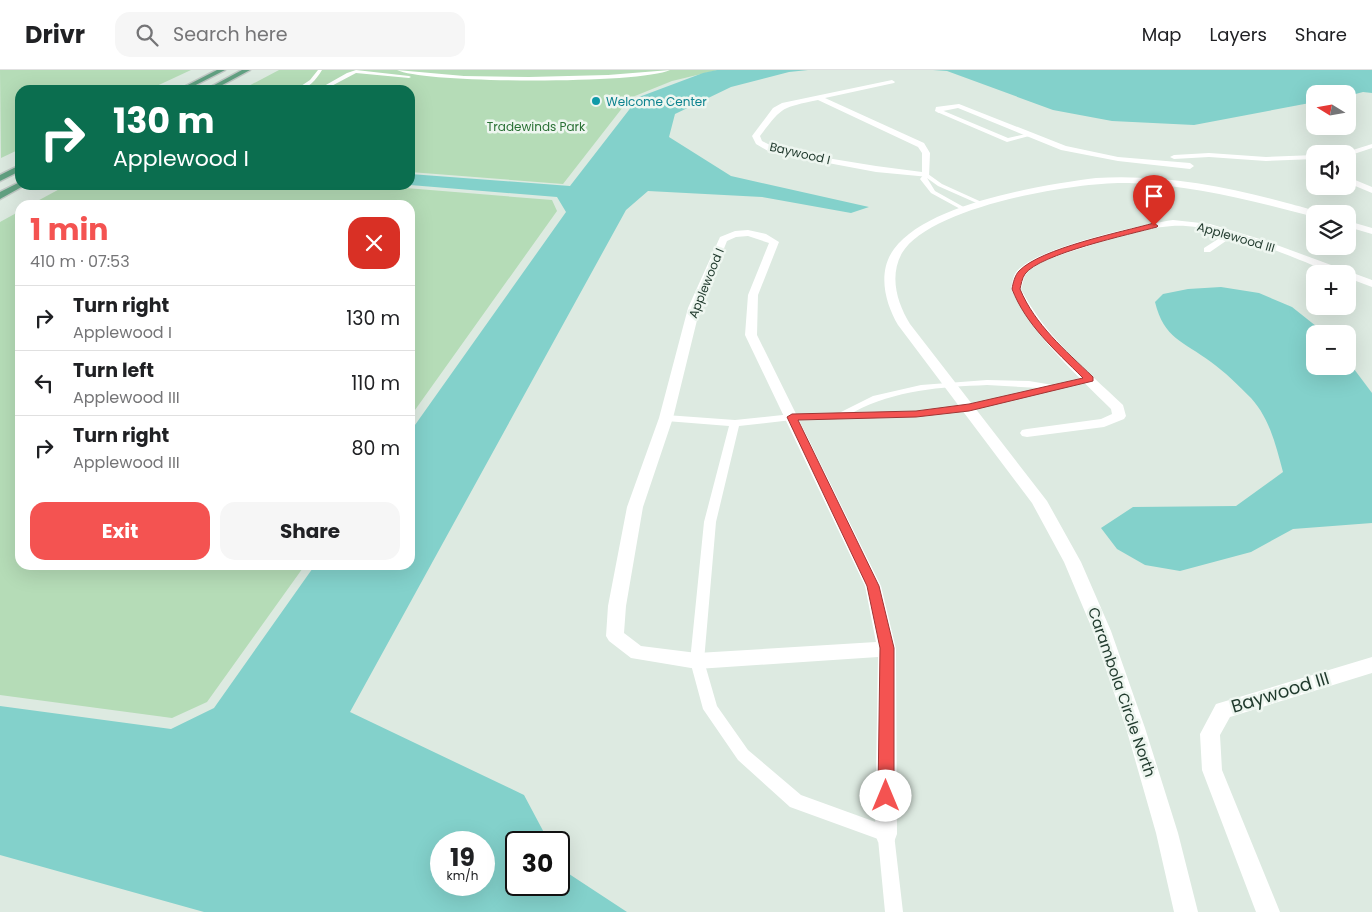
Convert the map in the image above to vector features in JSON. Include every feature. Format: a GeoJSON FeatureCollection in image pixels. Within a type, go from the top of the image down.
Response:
{"type":"FeatureCollection","features":[{"type":"Feature","properties":{"kind":"main road"},"geometry":{"type":"LineString","coordinates":[[190,85],[222,70]]}},
{"type":"Feature","properties":{"kind":"main road"},"geometry":{"type":"LineString","coordinates":[[218,85],[248,70]]}},
{"type":"Feature","properties":{"kind":"main road"},"geometry":{"type":"LineString","coordinates":[[0,178],[15,170]]}},
{"type":"Feature","properties":{"kind":"main road"},"geometry":{"type":"LineString","coordinates":[[0,196],[15,188]]}},
{"type":"Feature","properties":{"kind":"street","name":"Baywood I"},"geometry":{"type":"LineString","coordinates":[[892,82],[785,105],[776,110],[756,136],[759,142],[771,149],[796,155],[876,169],[926,175]]}},
{"type":"Feature","properties":{"kind":"street"},"geometry":{"type":"LineString","coordinates":[[819,98],[921,145],[926,153],[926,175]]}},
{"type":"Feature","properties":{"kind":"street"},"geometry":{"type":"LineString","coordinates":[[939,110],[959,106],[1064,148],[1088,153],[1190,166]]}},
{"type":"Feature","properties":{"kind":"street"},"geometry":{"type":"LineString","coordinates":[[1356,151],[1372,146]]}},
{"type":"Feature","properties":{"kind":"street"},"geometry":{"type":"LineString","coordinates":[[1166,164],[1171,158],[1209,155],[1266,159],[1306,158]]}},
{"type":"Feature","properties":{"kind":"street"},"geometry":{"type":"LineString","coordinates":[[1190,166],[1194,156]]}},
{"type":"Feature","properties":{"kind":"street"},"geometry":{"type":"LineString","coordinates":[[1300,158],[1306,161]]}},
{"type":"Feature","properties":{"kind":"street"},"geometry":{"type":"LineString","coordinates":[[1166,164],[1173,184]]}},
{"type":"Feature","properties":{"kind":"street"},"geometry":{"type":"LineString","coordinates":[[1190,166],[1203,188]]}},
{"type":"Feature","properties":{"kind":"street","name":"Carambola Circle North"},"geometry":{"type":"LineString","coordinates":[[1186,912],[1180,879],[1146,759],[1098,616],[1049,516],[897,314],[890,290],[892,270],[898,251],[938,220],[983,204],[1055,186],[1091,181],[1156,182],[1229,191],[1306,212]]}},
{"type":"Feature","properties":{"kind":"street"},"geometry":{"type":"LineString","coordinates":[[1356,183],[1372,190]]}},
{"type":"Feature","properties":{"kind":"street","name":"Applewood III"},"geometry":{"type":"LineString","coordinates":[[1026,433],[1104,423],[1119,416],[1118,408],[1037,327],[1022,305],[1016,289],[1021,273],[1038,260],[1090,242],[1154,226],[1173,223],[1190,224],[1260,242],[1372,284]]}},
{"type":"Feature","properties":{"kind":"street"},"geometry":{"type":"LineString","coordinates":[[1356,226],[1372,231]]}},
{"type":"Feature","properties":{"kind":"street","name":"Applewood I"},"geometry":{"type":"LineString","coordinates":[[886,834],[887,648],[873,586],[752,335],[753,295],[774,242],[764,235],[731,234],[724,239],[694,308],[666,418],[636,507],[617,606],[616,636],[637,652],[697,661],[887,648]]}},
{"type":"Feature","properties":{"kind":"street","name":"Baywood III"},"geometry":{"type":"LineString","coordinates":[[1268,912],[1212,770],[1210,734],[1223,710],[1372,665]]}},
{"type":"Feature","properties":{"kind":"lane"},"geometry":{"type":"LineString","coordinates":[[306,85],[312,81],[320,70]]}},
{"type":"Feature","properties":{"kind":"lane"},"geometry":{"type":"LineString","coordinates":[[374,70],[398,74],[479,79]]}},
{"type":"Feature","properties":{"kind":"lane"},"geometry":{"type":"LineString","coordinates":[[400,70],[532,75],[631,70]]}},
{"type":"Feature","properties":{"kind":"lane"},"geometry":{"type":"LineString","coordinates":[[330,85],[359,71],[446,80],[592,78],[668,70]]}},
{"type":"Feature","properties":{"kind":"lane"},"geometry":{"type":"LineString","coordinates":[[429,71],[455,78]]}},
{"type":"Feature","properties":{"kind":"lane"},"geometry":{"type":"LineString","coordinates":[[939,110],[1007,140],[1030,135]]}},
{"type":"Feature","properties":{"kind":"lane"},"geometry":{"type":"LineString","coordinates":[[926,175],[923,179],[933,192],[966,210]]}},
{"type":"Feature","properties":{"kind":"lane","name":"Baywood I"},"geometry":{"type":"LineString","coordinates":[[926,175],[940,185],[983,204]]}},
{"type":"Feature","properties":{"kind":"lane"},"geometry":{"type":"LineString","coordinates":[[1207,250],[1232,234]]}},
{"type":"Feature","properties":{"kind":"lane"},"geometry":{"type":"LineString","coordinates":[[666,418],[735,423],[792,417],[916,414],[969,408],[1089,379]]}},
{"type":"Feature","properties":{"kind":"lane"},"geometry":{"type":"LineString","coordinates":[[839,416],[880,396],[951,384],[1022,382],[1056,387]]}},
{"type":"Feature","properties":{"kind":"lane"},"geometry":{"type":"LineString","coordinates":[[735,423],[710,522],[697,661],[710,709],[743,755],[796,801],[886,834]]}},
{"type":"Feature","properties":{"kind":"lane","name":"Applewood I"},"geometry":{"type":"LineString","coordinates":[[886,834],[894,912]]}},
{"type":"Feature","properties":{"kind":"green space"},"geometry":{"type":"Polygon","coordinates":[[[0,70],[191,70],[159,85],[15,85],[15,151],[1,158],[0,70]]]}},
{"type":"Feature","properties":{"kind":"green space","name":"Tradewinds Park"},"geometry":{"type":"Polygon","coordinates":[[[279,70],[718,70],[672,81],[630,98],[563,184],[415,172],[415,85],[250,85],[279,70]]]}},
{"type":"Feature","properties":{"kind":"green space"},"geometry":{"type":"Polygon","coordinates":[[[415,189],[552,200],[557,211],[415,410],[415,200],[39,200],[58,190],[415,189]]]}},
{"type":"Feature","properties":{"kind":"green space"},"geometry":{"type":"Polygon","coordinates":[[[15,214],[15,570],[301,570],[207,702],[172,718],[0,695],[0,222],[15,214]]]}},
{"type":"Feature","properties":{"kind":"water"},"geometry":{"type":"Polygon","coordinates":[[[717,70],[808,70],[789,72],[731,87],[675,114],[669,137],[731,176],[869,207],[851,213],[762,197],[648,191],[626,210],[350,712],[524,795],[543,831],[505,831],[505,896],[570,896],[570,875],[627,912],[204,912],[0,855],[0,706],[171,729],[214,708],[311,570],[415,570],[415,425],[566,212],[557,197],[415,185],[415,174],[570,186],[639,97],[703,73],[717,70]]]}},
{"type":"Feature","properties":{"kind":"water"},"geometry":{"type":"Polygon","coordinates":[[[933,70],[1372,70],[1372,93],[1356,94],[1356,85],[1306,85],[1306,104],[1194,125],[1112,121],[1053,110],[947,71],[933,70]]]}},
{"type":"Feature","properties":{"kind":"water"},"geometry":{"type":"Polygon","coordinates":[[[1221,287],[1259,293],[1292,307],[1315,325],[1306,325],[1306,375],[1356,375],[1356,372],[1372,393],[1372,523],[1293,529],[1251,552],[1180,571],[1145,565],[1117,549],[1101,528],[1133,507],[1236,506],[1283,472],[1272,433],[1258,406],[1221,370],[1183,344],[1169,332],[1164,324],[1155,302],[1163,294],[1188,289],[1221,287]]]}},
{"type":"Feature","properties":{"kind":"place","name":"Welcome Center"},"geometry":{"type":"Point","coordinates":[596,101]}},
{"type":"Feature","properties":{"kind":"route"},"geometry":{"type":"LineString","coordinates":[[886,796],[887,648],[873,586],[792,417],[916,414],[969,408],[1089,379],[1037,327],[1022,305],[1016,289],[1021,273],[1038,260],[1090,242],[1154,226]]}}]}
